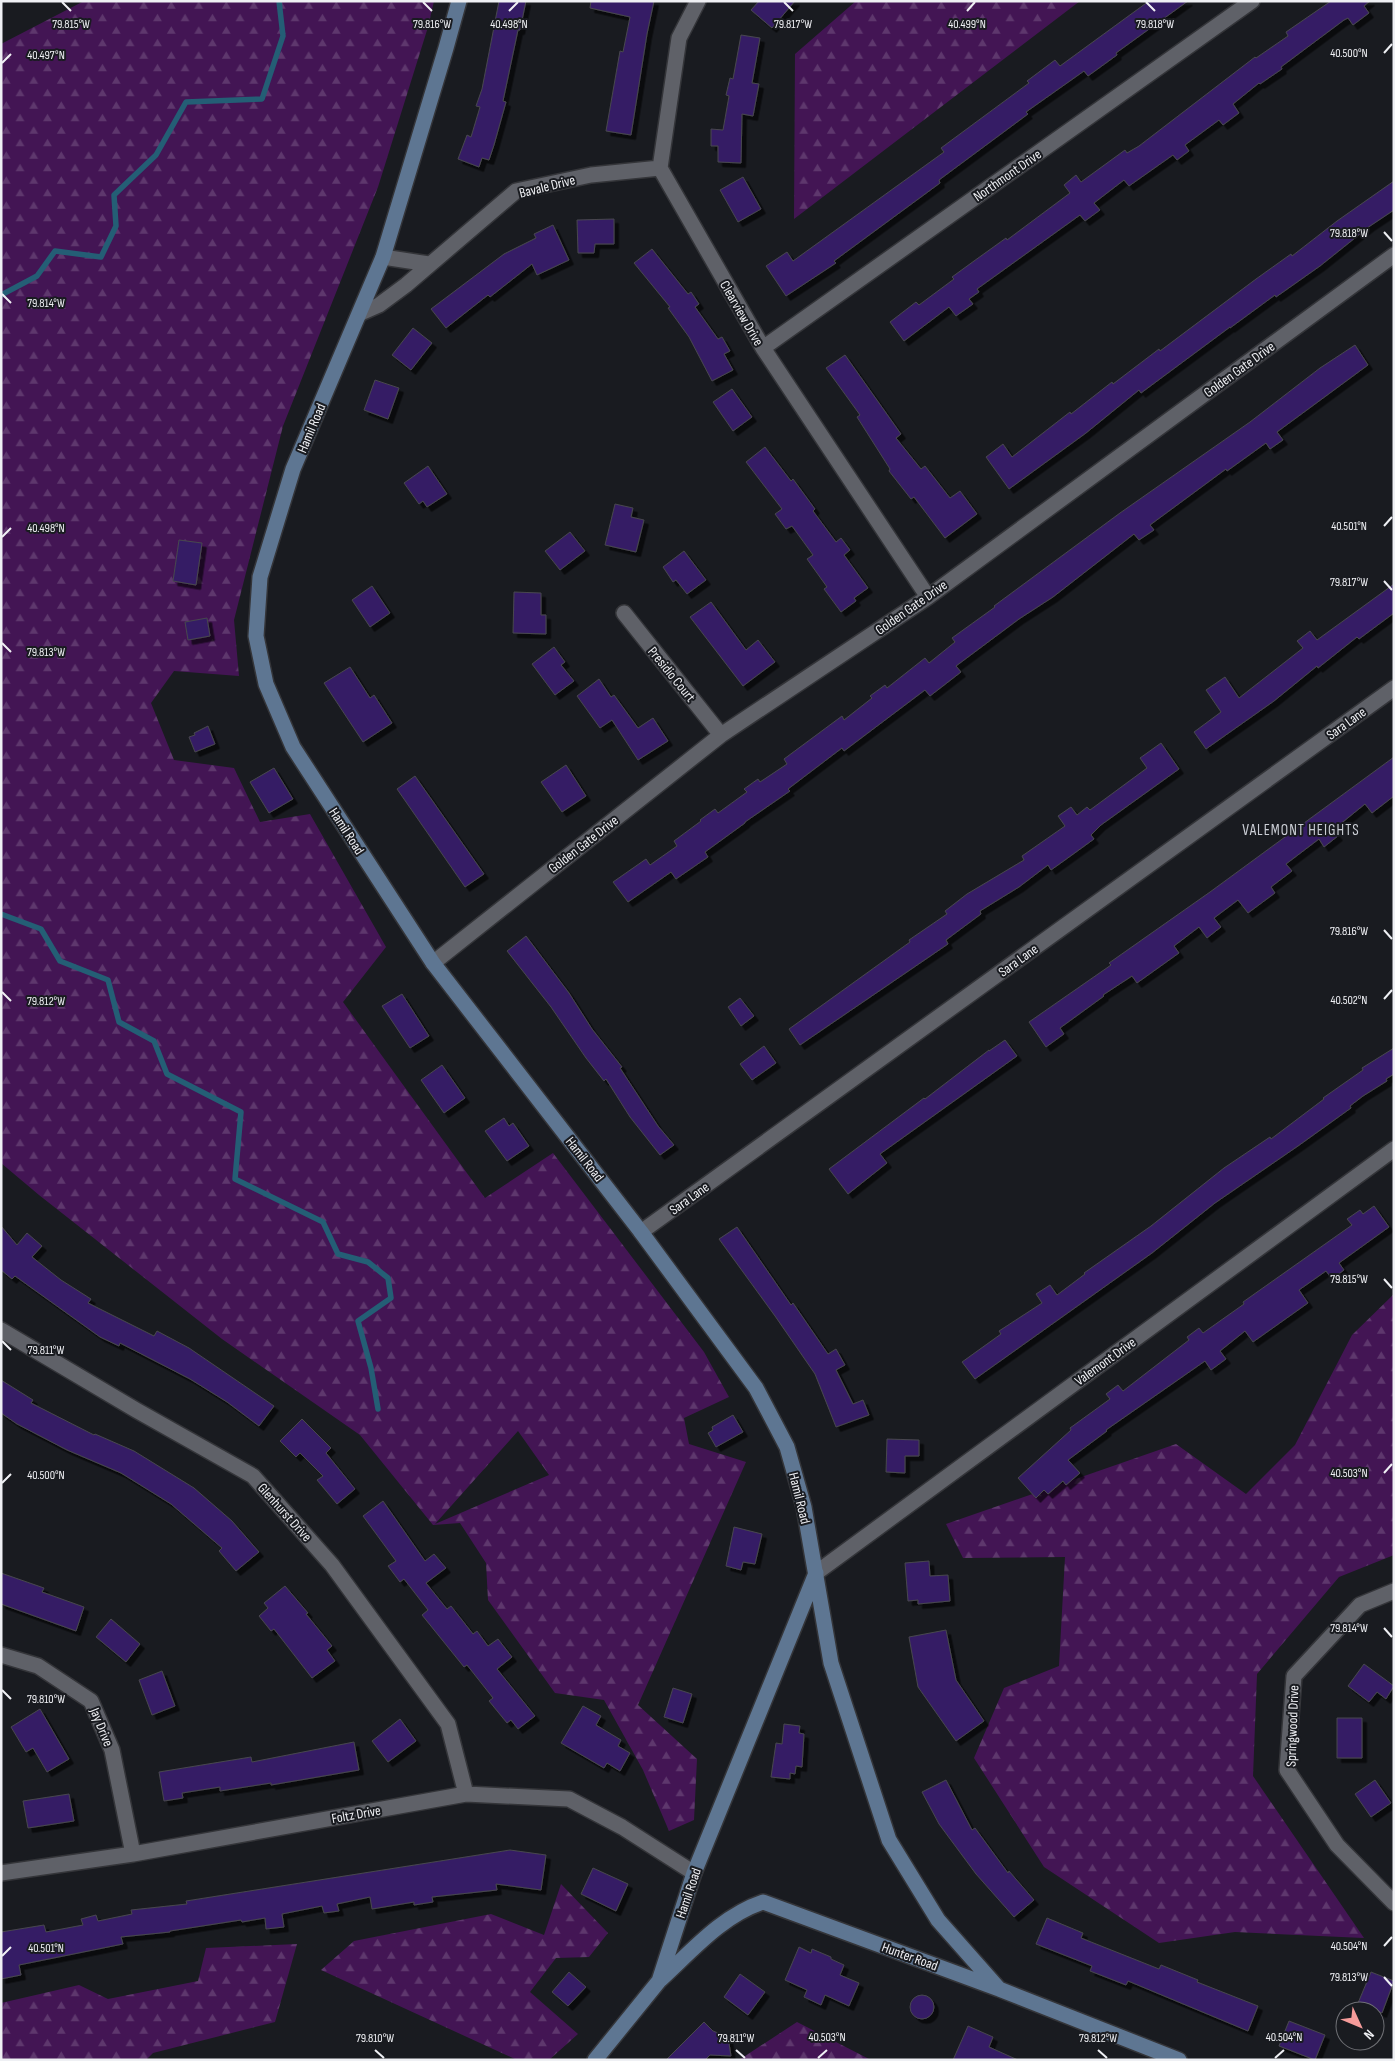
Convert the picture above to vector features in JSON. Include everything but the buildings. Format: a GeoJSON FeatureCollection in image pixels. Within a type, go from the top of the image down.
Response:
{"type":"FeatureCollection","features":[{"type":"Feature","properties":{"kind":"street","name":"Hamil Road"},"geometry":{"type":"LineString","coordinates":[[459,1],[383,257],[294,469],[260,577],[256,636],[266,684],[293,747],[432,963],[641,1232],[756,1388],[787,1447],[804,1507],[831,1663],[889,1840],[938,1920],[998,1989]]}},
{"type":"Feature","properties":{"kind":"street"},"geometry":{"type":"LineString","coordinates":[[660,168],[679,38],[698,1]]}},
{"type":"Feature","properties":{"kind":"street","name":"Northmont Drive"},"geometry":{"type":"LineString","coordinates":[[763,348],[1252,1]]}},
{"type":"Feature","properties":{"kind":"street","name":"Bavale Drive"},"geometry":{"type":"LineString","coordinates":[[361,313],[379,305],[406,285],[516,191],[591,175],[660,168]]}},
{"type":"Feature","properties":{"kind":"street","name":"Clearview Drive"},"geometry":{"type":"LineString","coordinates":[[660,168],[763,348],[928,597]]}},
{"type":"Feature","properties":{"kind":"street","name":"Golden Gate Drive"},"geometry":{"type":"LineString","coordinates":[[432,963],[722,735],[928,597],[1394,256]]}},
{"type":"Feature","properties":{"kind":"street"},"geometry":{"type":"LineString","coordinates":[[383,257],[429,264]]}},
{"type":"Feature","properties":{"kind":"street","name":"Presidio Court"},"geometry":{"type":"LineString","coordinates":[[624,613],[722,735]]}},
{"type":"Feature","properties":{"kind":"street","name":"Sara Lane"},"geometry":{"type":"LineString","coordinates":[[641,1232],[1394,688]]}},
{"type":"Feature","properties":{"kind":"street","name":"Valemont Drive"},"geometry":{"type":"LineString","coordinates":[[816,1573],[1394,1149]]}},
{"type":"Feature","properties":{"kind":"street","name":"Glenhurst Drive"},"geometry":{"type":"LineString","coordinates":[[1,1330],[136,1410],[253,1476],[332,1565],[448,1724],[466,1794]]}},
{"type":"Feature","properties":{"kind":"street","name":"Hamil Road"},"geometry":{"type":"LineString","coordinates":[[595,2060],[659,1981],[694,1873],[816,1573]]}},
{"type":"Feature","properties":{"kind":"street","name":"Springwood Drive"},"geometry":{"type":"LineString","coordinates":[[1394,1591],[1360,1605],[1294,1676],[1287,1770],[1337,1846],[1394,1903]]}},
{"type":"Feature","properties":{"kind":"street","name":"Jay Drive"},"geometry":{"type":"LineString","coordinates":[[1,1655],[38,1666],[91,1701],[112,1750],[133,1854]]}},
{"type":"Feature","properties":{"kind":"street","name":"Foltz Drive"},"geometry":{"type":"LineString","coordinates":[[1,1874],[133,1854],[466,1794],[569,1799],[622,1827],[694,1873]]}},
{"type":"Feature","properties":{"kind":"street","name":"Hunter Road"},"geometry":{"type":"LineString","coordinates":[[659,1981],[724,1922],[745,1908],[763,1902],[998,1989],[1155,2055],[1179,2060]]}},
{"type":"Feature","properties":{"kind":"green space"},"geometry":{"type":"Polygon","coordinates":[[[84,1],[434,1],[428,27],[378,187],[283,426],[234,620],[239,676],[174,671],[151,703],[174,760],[234,768],[260,822],[310,814],[386,947],[343,1002],[485,1198],[553,1153],[704,1352],[729,1397],[684,1418],[689,1444],[746,1462],[638,1705],[697,1759],[694,1820],[669,1831],[643,1770],[604,1700],[555,1693],[488,1600],[486,1563],[460,1523],[433,1525],[360,1435],[222,1339],[1,1163],[1,44],[84,1]],[[518,1431],[435,1524],[549,1475],[518,1431]]]}},
{"type":"Feature","properties":{"kind":"green space"},"geometry":{"type":"Polygon","coordinates":[[[856,1],[1080,1],[794,219],[795,54],[856,1]]]}},
{"type":"Feature","properties":{"kind":"green space"},"geometry":{"type":"Polygon","coordinates":[[[1394,1294],[1394,1555],[1339,1577],[1257,1674],[1253,1776],[1364,1938],[1235,1932],[1159,1943],[1044,1867],[974,1758],[1004,1688],[1059,1666],[1065,1557],[963,1558],[946,1524],[1176,1444],[1246,1494],[1295,1445],[1352,1335],[1394,1294]]]}},
{"type":"Feature","properties":{"kind":"green space"},"geometry":{"type":"Polygon","coordinates":[[[561,1884],[608,1933],[589,1957],[556,1958],[530,1992],[578,2034],[549,2060],[517,2060],[321,1970],[354,1941],[491,1914],[544,1935],[561,1884]]]}},
{"type":"Feature","properties":{"kind":"green space"},"geometry":{"type":"Polygon","coordinates":[[[297,1944],[275,2022],[153,2053],[146,2060],[1,2060],[1,2003],[79,1985],[108,1999],[198,1981],[206,1948],[297,1944]]]}},
{"type":"Feature","properties":{"kind":"green space"},"geometry":{"type":"Polygon","coordinates":[[[797,2022],[871,2060],[739,2060],[797,2022]]]}},
{"type":"Feature","properties":{"kind":"waterway"},"geometry":{"type":"LineString","coordinates":[[1,295],[37,276],[55,251],[101,257],[116,226],[114,195],[156,155],[186,102],[262,99],[283,36],[279,1]]}},
{"type":"Feature","properties":{"kind":"waterway"},"geometry":{"type":"LineString","coordinates":[[1,914],[41,929],[60,961],[108,980],[119,1022],[154,1041],[167,1074],[241,1112],[235,1179],[323,1222],[338,1254],[368,1262],[388,1278],[391,1298],[358,1321],[371,1368],[378,1409]]}},
{"type":"Feature","properties":{"kind":"district","name":"VALEMONT HEIGHTS"},"geometry":{"type":"Point","coordinates":[1301,830]}}]}
